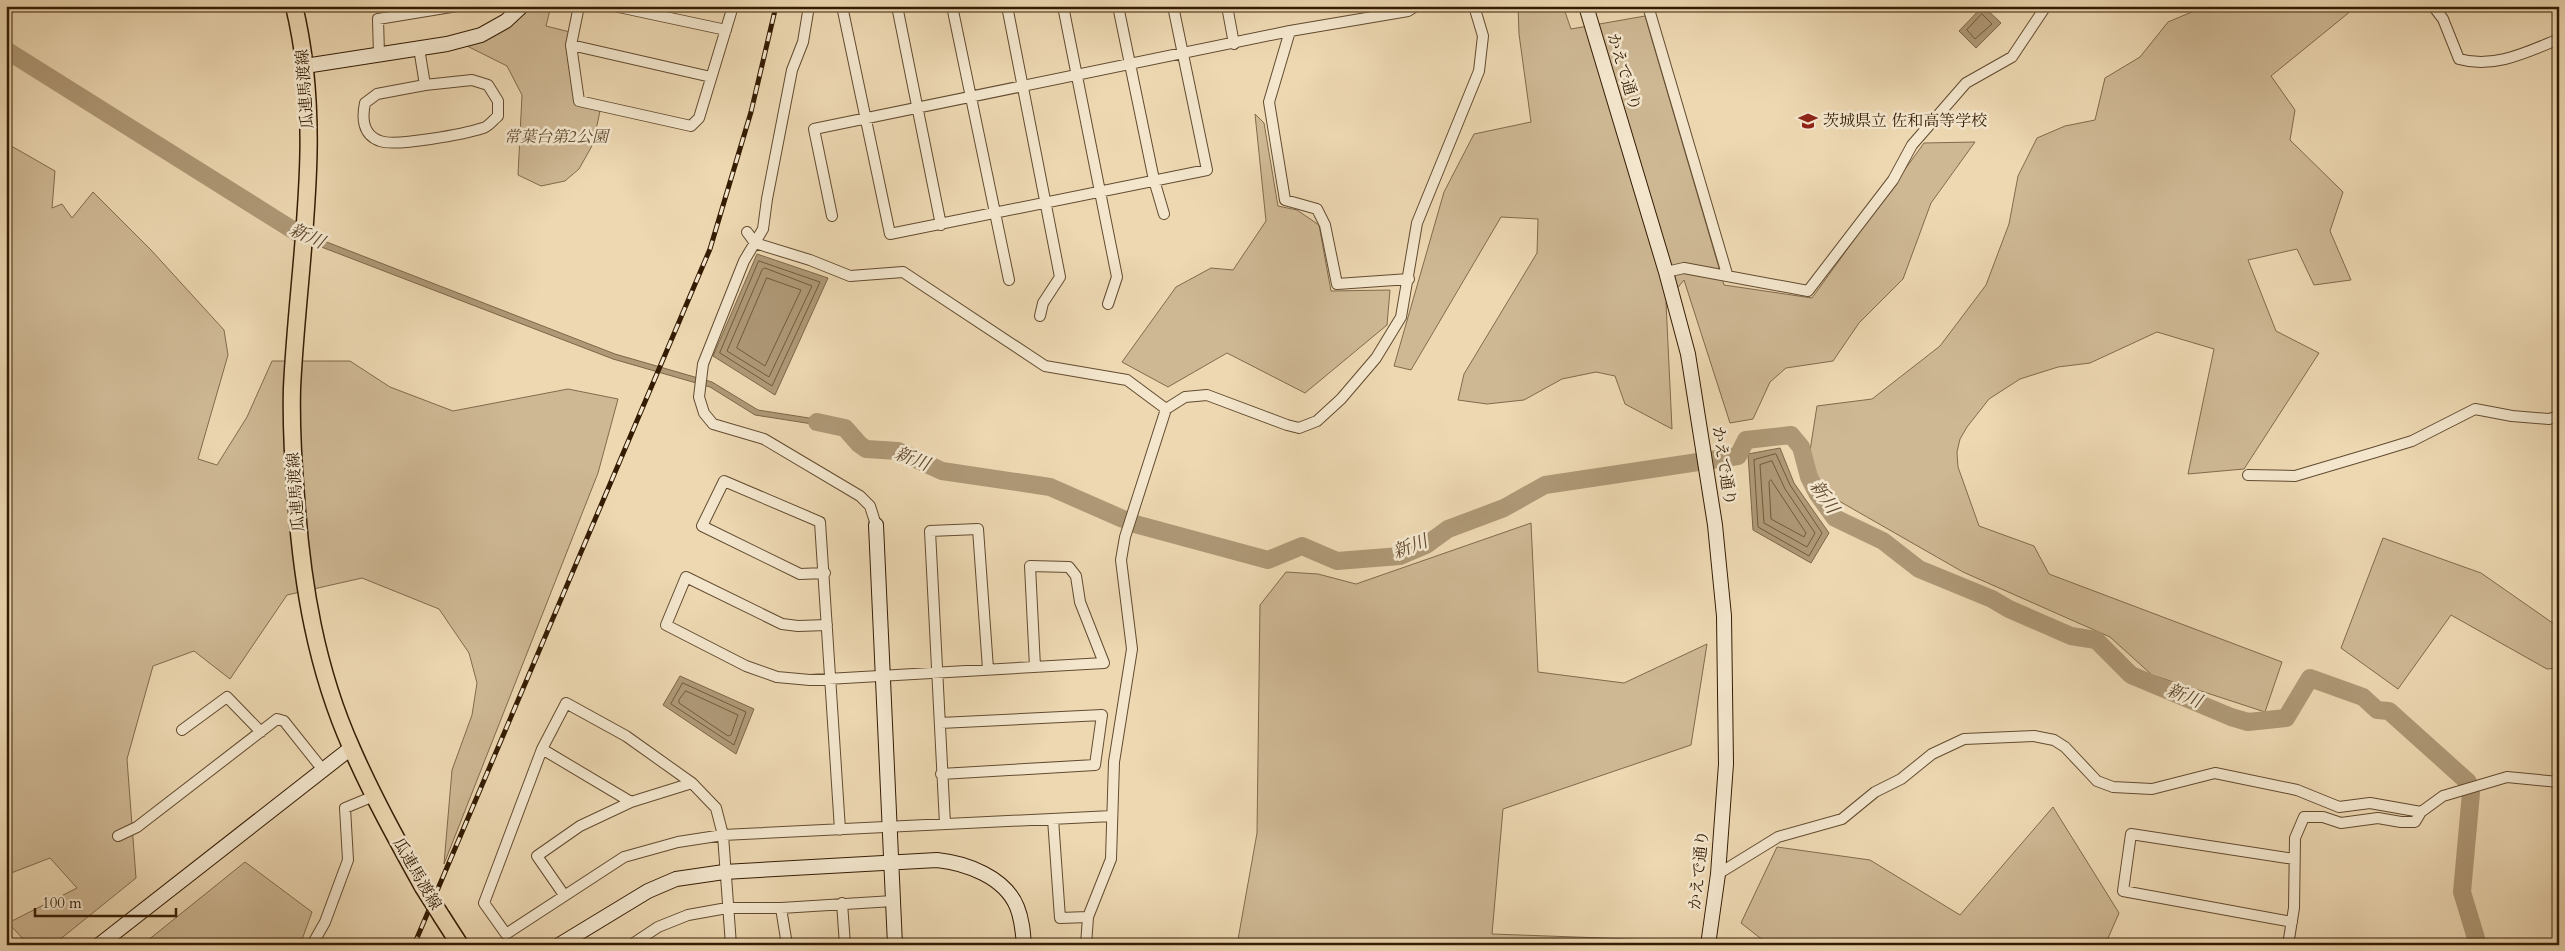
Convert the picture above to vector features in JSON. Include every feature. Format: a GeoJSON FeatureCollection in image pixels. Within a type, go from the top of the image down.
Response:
{"type":"FeatureCollection","features":[{"type":"Feature","properties":{"kind":"main road","name":"瓜連馬渡線"},"geometry":{"type":"LineString","coordinates":[[294,6],[305,66],[308,121],[307,217],[292,386],[294,466],[306,601],[322,667],[351,748],[374,796],[423,887],[460,945]]}},
{"type":"Feature","properties":{"kind":"street"},"geometry":{"type":"LineString","coordinates":[[380,54],[378,19],[457,6]]}},
{"type":"Feature","properties":{"kind":"street"},"geometry":{"type":"LineString","coordinates":[[305,66],[447,44],[481,35],[506,21],[522,6]]}},
{"type":"Feature","properties":{"kind":"street"},"geometry":{"type":"LineString","coordinates":[[579,6],[571,45],[579,101],[690,126],[699,118],[733,6]]}},
{"type":"Feature","properties":{"kind":"street"},"geometry":{"type":"LineString","coordinates":[[614,6],[633,8],[726,30]]}},
{"type":"Feature","properties":{"kind":"street"},"geometry":{"type":"LineString","coordinates":[[808,6],[803,42],[790,79],[763,229],[744,261],[703,364],[699,398],[704,413],[713,424],[764,439],[860,496],[870,506],[876,525],[895,945]]}},
{"type":"Feature","properties":{"kind":"street"},"geometry":{"type":"LineString","coordinates":[[842,6],[890,234],[941,225],[994,211],[1207,170],[1173,6]]}},
{"type":"Feature","properties":{"kind":"street"},"geometry":{"type":"LineString","coordinates":[[897,6],[941,225]]}},
{"type":"Feature","properties":{"kind":"street"},"geometry":{"type":"LineString","coordinates":[[952,6],[1009,280]]}},
{"type":"Feature","properties":{"kind":"street"},"geometry":{"type":"LineString","coordinates":[[1008,6],[1060,277],[1043,302],[1040,316]]}},
{"type":"Feature","properties":{"kind":"street"},"geometry":{"type":"LineString","coordinates":[[1063,6],[1116,277],[1108,304]]}},
{"type":"Feature","properties":{"kind":"street"},"geometry":{"type":"LineString","coordinates":[[1118,6],[1154,180],[1164,214]]}},
{"type":"Feature","properties":{"kind":"street"},"geometry":{"type":"LineString","coordinates":[[1227,6],[1234,44]]}},
{"type":"Feature","properties":{"kind":"street"},"geometry":{"type":"LineString","coordinates":[[832,216],[814,129],[1182,53],[1408,11],[1416,6]]}},
{"type":"Feature","properties":{"kind":"street"},"geometry":{"type":"LineString","coordinates":[[1086,945],[1088,917],[1111,858],[1114,762],[1132,649],[1121,560],[1125,537],[1166,409],[1185,397],[1207,395],[1299,428],[1317,421],[1341,398],[1376,358],[1401,317],[1409,279],[1417,223],[1479,70],[1483,36],[1474,6]]}},
{"type":"Feature","properties":{"kind":"street","name":"かえで通り"},"geometry":{"type":"LineString","coordinates":[[1586,6],[1666,272],[1688,354],[1718,544],[1724,616],[1726,764],[1718,874],[1708,945]]}},
{"type":"Feature","properties":{"kind":"street"},"geometry":{"type":"LineString","coordinates":[[1648,6],[1727,274]]}},
{"type":"Feature","properties":{"kind":"street"},"geometry":{"type":"LineString","coordinates":[[1666,272],[1684,268],[1727,274],[1808,291],[1893,180],[1912,145],[1966,84],[2012,57],[2046,6]]}},
{"type":"Feature","properties":{"kind":"street"},"geometry":{"type":"LineString","coordinates":[[2433,6],[2443,19],[2459,59],[2473,63],[2510,59],[2559,39]]}},
{"type":"Feature","properties":{"kind":"street"},"geometry":{"type":"LineString","coordinates":[[1290,32],[1269,102],[1285,200],[1317,209],[1325,225],[1336,284],[1409,279]]}},
{"type":"Feature","properties":{"kind":"street"},"geometry":{"type":"LineString","coordinates":[[571,45],[711,77]]}},
{"type":"Feature","properties":{"kind":"street"},"geometry":{"type":"LineString","coordinates":[[419,48],[426,86]]}},
{"type":"Feature","properties":{"kind":"street"},"geometry":{"type":"LineString","coordinates":[[472,80],[488,85],[498,101],[498,116],[485,128],[396,143],[379,141],[365,130],[362,116],[365,103],[377,94],[426,86],[472,80]]}},
{"type":"Feature","properties":{"kind":"street"},"geometry":{"type":"LineString","coordinates":[[747,232],[755,244],[810,260],[850,276],[903,272],[1045,366],[1127,380],[1166,409]]}},
{"type":"Feature","properties":{"kind":"street"},"geometry":{"type":"LineString","coordinates":[[2248,475],[2295,476],[2412,441],[2475,409],[2512,416],[2549,418],[2559,416]]}},
{"type":"Feature","properties":{"kind":"street"},"geometry":{"type":"LineString","coordinates":[[824,573],[800,574],[702,526],[724,481],[820,522],[824,573],[829,678],[840,830]]}},
{"type":"Feature","properties":{"kind":"street"},"geometry":{"type":"LineString","coordinates":[[945,824],[930,531],[978,529],[988,669]]}},
{"type":"Feature","properties":{"kind":"street"},"geometry":{"type":"LineString","coordinates":[[827,625],[798,626],[782,624],[686,577],[666,625],[746,666],[777,677],[810,680],[829,678],[882,676],[1104,663],[1080,602],[1076,576],[1070,567],[1030,566],[1035,667]]}},
{"type":"Feature","properties":{"kind":"street"},"geometry":{"type":"LineString","coordinates":[[182,730],[227,697],[261,732]]}},
{"type":"Feature","properties":{"kind":"street"},"geometry":{"type":"LineString","coordinates":[[731,945],[724,872],[723,835],[716,808],[692,783],[626,736],[566,703],[542,749],[484,903],[506,934],[624,857],[678,842],[723,835],[1112,816]]}},
{"type":"Feature","properties":{"kind":"street"},"geometry":{"type":"LineString","coordinates":[[940,723],[1102,714],[1095,765],[941,774]]}},
{"type":"Feature","properties":{"kind":"street"},"geometry":{"type":"LineString","coordinates":[[118,836],[137,827],[277,719],[284,721],[323,770]]}},
{"type":"Feature","properties":{"kind":"street"},"geometry":{"type":"LineString","coordinates":[[1718,874],[1778,837],[1842,819],[1875,792],[1901,779],[1932,754],[1964,740],[2034,736],[2054,740],[2065,747],[2097,781],[2113,787],[2152,789],[2215,773],[2297,790],[2339,807],[2370,803],[2421,812]]}},
{"type":"Feature","properties":{"kind":"street"},"geometry":{"type":"LineString","coordinates":[[99,945],[351,748]]}},
{"type":"Feature","properties":{"kind":"street"},"geometry":{"type":"LineString","coordinates":[[542,749],[631,802]]}},
{"type":"Feature","properties":{"kind":"street"},"geometry":{"type":"LineString","coordinates":[[2288,945],[2297,873],[2294,859],[2296,838],[2304,817],[2323,817],[2341,823],[2378,818],[2414,822],[2421,812],[2443,796],[2508,777],[2559,782]]}},
{"type":"Feature","properties":{"kind":"street"},"geometry":{"type":"LineString","coordinates":[[564,895],[536,856],[580,826],[631,802],[692,783]]}},
{"type":"Feature","properties":{"kind":"street"},"geometry":{"type":"LineString","coordinates":[[312,945],[326,922],[348,860],[345,808],[374,796]]}},
{"type":"Feature","properties":{"kind":"street"},"geometry":{"type":"LineString","coordinates":[[1053,819],[1060,918],[1088,917]]}},
{"type":"Feature","properties":{"kind":"street"},"geometry":{"type":"LineString","coordinates":[[2292,922],[2123,891],[2132,834],[2294,859]]}},
{"type":"Feature","properties":{"kind":"street"},"geometry":{"type":"LineString","coordinates":[[559,945],[648,891],[676,879],[724,872],[937,860],[958,862],[976,868],[992,879],[1017,905],[1024,945]]}},
{"type":"Feature","properties":{"kind":"street"},"geometry":{"type":"LineString","coordinates":[[631,945],[658,927],[688,915],[727,908],[781,908],[893,901]]}},
{"type":"Feature","properties":{"kind":"street"},"geometry":{"type":"LineString","coordinates":[[842,903],[845,945]]}},
{"type":"Feature","properties":{"kind":"street"},"geometry":{"type":"LineString","coordinates":[[781,908],[787,945]]}},
{"type":"Feature","properties":{"kind":"green space","name":"常葉台第2公園"},"geometry":{"type":"Polygon","coordinates":[[[528,6],[551,6],[546,26],[570,32],[566,47],[575,104],[600,111],[593,144],[579,169],[565,181],[541,186],[518,175],[522,95],[507,66],[465,45],[528,6]]]}},
{"type":"Feature","properties":{"kind":"green space"},"geometry":{"type":"Polygon","coordinates":[[[1518,6],[1563,6],[1571,29],[1645,16],[1724,285],[1812,298],[1924,143],[1975,142],[1931,203],[1903,279],[1859,323],[1833,361],[1786,368],[1770,382],[1753,419],[1730,423],[1684,280],[1666,302],[1672,429],[1625,404],[1615,376],[1596,372],[1562,379],[1524,400],[1487,404],[1458,400],[1464,374],[1537,253],[1538,219],[1501,217],[1411,370],[1394,366],[1444,192],[1474,134],[1531,122],[1519,34],[1518,6]]]}},
{"type":"Feature","properties":{"kind":"green space"},"geometry":{"type":"Polygon","coordinates":[[[2206,6],[2357,6],[2271,76],[2295,110],[2290,140],[2343,192],[2330,231],[2351,280],[2314,285],[2297,249],[2248,260],[2276,331],[2319,353],[2244,469],[2188,474],[2214,349],[2157,332],[2090,363],[2058,367],[2020,379],[1989,399],[1960,439],[1957,452],[1958,467],[1979,526],[2034,546],[2049,574],[2282,662],[2265,712],[2152,675],[2110,637],[1963,572],[1825,493],[1809,457],[1817,406],[1872,399],[1940,346],[1986,285],[2009,224],[2018,176],[2037,138],[2065,126],[2095,120],[2105,78],[2140,57],[2168,22],[2206,6]]]}},
{"type":"Feature","properties":{"kind":"green space"},"geometry":{"type":"Polygon","coordinates":[[[1255,114],[1264,123],[1278,206],[1297,210],[1319,225],[1331,291],[1390,290],[1387,325],[1305,393],[1227,353],[1168,387],[1122,362],[1176,287],[1211,268],[1233,270],[1266,221],[1255,114]]]}},
{"type":"Feature","properties":{"kind":"green space"},"geometry":{"type":"Polygon","coordinates":[[[6,143],[55,171],[52,208],[62,204],[72,218],[93,192],[151,250],[224,330],[228,355],[198,459],[217,465],[247,417],[272,361],[350,361],[390,387],[453,411],[568,389],[618,399],[598,473],[444,864],[452,770],[472,715],[477,683],[469,653],[439,609],[362,578],[287,595],[230,679],[194,651],[153,666],[127,759],[136,878],[53,945],[29,945],[8,923],[77,888],[50,858],[6,875],[6,143]]]}},
{"type":"Feature","properties":{"kind":"green space"},"geometry":{"type":"Polygon","coordinates":[[[1531,523],[1538,672],[1624,683],[1707,644],[1691,745],[1503,809],[1492,934],[1686,941],[1686,945],[1237,945],[1257,833],[1260,605],[1286,572],[1318,574],[1356,584],[1531,523]]]}},
{"type":"Feature","properties":{"kind":"green space"},"geometry":{"type":"Polygon","coordinates":[[[2383,538],[2481,573],[2557,626],[2559,624],[2559,668],[2547,669],[2451,615],[2398,689],[2341,648],[2383,538]]]}},
{"type":"Feature","properties":{"kind":"green space"},"geometry":{"type":"Polygon","coordinates":[[[2053,807],[2119,913],[2105,945],[1769,945],[1741,923],[1777,847],[1870,860],[1960,915],[2053,807]]]}},
{"type":"Feature","properties":{"kind":"green space"},"geometry":{"type":"Polygon","coordinates":[[[245,862],[312,912],[300,945],[142,945],[245,862]]]}},
{"type":"Feature","properties":{"kind":"water"},"geometry":{"type":"Polygon","coordinates":[[[1983,6],[2001,23],[1976,48],[1959,31],[1983,6]]]}},
{"type":"Feature","properties":{"kind":"water"},"geometry":{"type":"Polygon","coordinates":[[[286,224],[301,232],[615,354],[712,382],[758,410],[841,423],[838,428],[755,415],[710,387],[613,359],[298,238],[283,229],[286,224]]]}},
{"type":"Feature","properties":{"kind":"water"},"geometry":{"type":"Polygon","coordinates":[[[757,254],[828,278],[775,395],[713,356],[757,254]]]}},
{"type":"Feature","properties":{"kind":"water"},"geometry":{"type":"Polygon","coordinates":[[[1780,448],[1794,483],[1829,533],[1811,563],[1753,530],[1748,454],[1780,448]]]}},
{"type":"Feature","properties":{"kind":"water"},"geometry":{"type":"Polygon","coordinates":[[[680,676],[754,709],[736,754],[663,705],[680,676]]]}},
{"type":"Feature","properties":{"kind":"waterway","name":"新川"},"geometry":{"type":"LineString","coordinates":[[6,50],[304,237]]}},
{"type":"Feature","properties":{"kind":"waterway","name":"新川"},"geometry":{"type":"LineString","coordinates":[[817,422],[845,428],[866,449],[898,451],[942,471],[1050,487],[1123,519]]}},
{"type":"Feature","properties":{"kind":"waterway","name":"新川"},"geometry":{"type":"LineString","coordinates":[[1135,524],[1268,560],[1302,546],[1337,561],[1400,556],[1426,545],[1448,529],[1504,508],[1545,485],[1738,456],[1746,440],[1791,435],[1801,447],[1809,477],[1817,493],[1835,518],[1883,541],[1919,569],[1992,599],[2009,609],[2071,636],[2096,640],[2131,675],[2231,717],[2248,722],[2286,718],[2310,678],[2363,697],[2377,710],[2389,711],[2468,782]]}},
{"type":"Feature","properties":{"kind":"waterway","name":"新川"},"geometry":{"type":"LineString","coordinates":[[2471,793],[2462,892],[2478,945]]}},
{"type":"Feature","properties":{"kind":"railway"},"geometry":{"type":"LineString","coordinates":[[414,945],[710,249],[751,112],[776,6]]}},
{"type":"Feature","properties":{"kind":"place","name":"茨城県立 佐和高等学校"},"geometry":{"type":"Point","coordinates":[1808,121]}}]}
